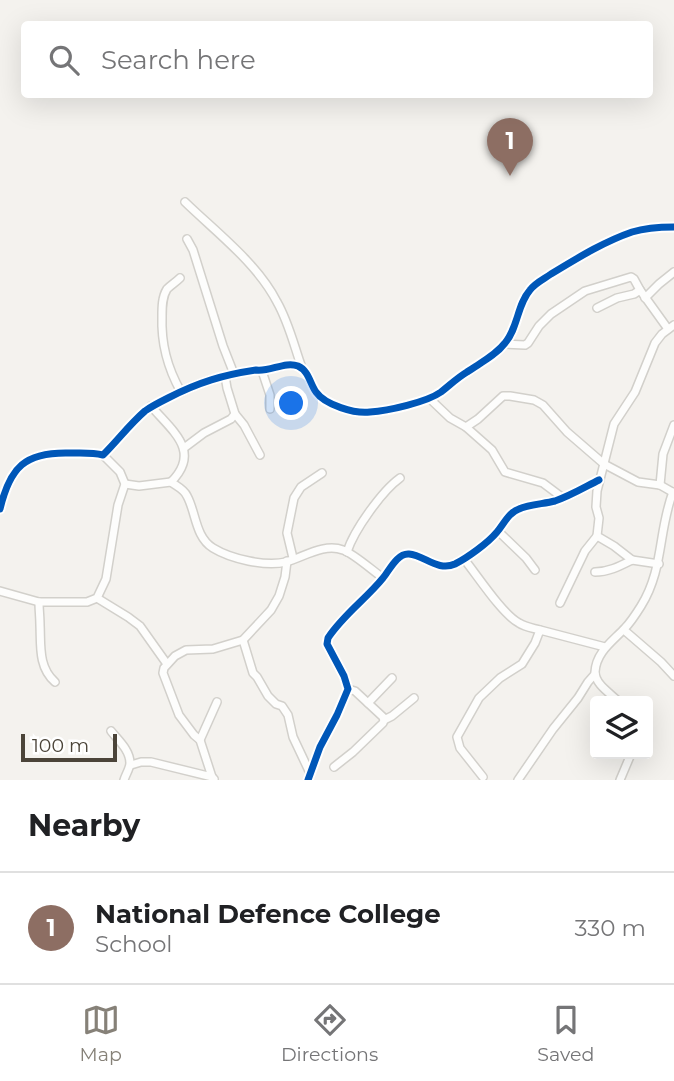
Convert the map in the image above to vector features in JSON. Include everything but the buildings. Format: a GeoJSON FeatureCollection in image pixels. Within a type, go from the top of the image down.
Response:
{"type":"FeatureCollection","features":[{"type":"Feature","properties":{"kind":"street"},"geometry":{"type":"LineString","coordinates":[[185,202],[255,268],[277,301],[303,369],[317,393],[324,400],[357,412],[370,412],[429,398],[441,392],[505,344],[512,334],[524,299],[538,283],[577,258],[630,233],[674,226]]}},
{"type":"Feature","properties":{"kind":"street"},"geometry":{"type":"LineString","coordinates":[[187,239],[234,374]]}},
{"type":"Feature","properties":{"kind":"street"},"geometry":{"type":"LineString","coordinates":[[645,299],[674,272]]}},
{"type":"Feature","properties":{"kind":"street"},"geometry":{"type":"LineString","coordinates":[[505,344],[525,345],[551,314],[585,291],[631,277],[645,299],[671,327],[655,343],[635,392],[614,424],[599,480],[597,536],[585,551],[559,603]]}},
{"type":"Feature","properties":{"kind":"street"},"geometry":{"type":"LineString","coordinates":[[180,278],[164,295],[162,301],[162,340],[165,356],[181,392]]}},
{"type":"Feature","properties":{"kind":"street"},"geometry":{"type":"LineString","coordinates":[[597,308],[640,290]]}},
{"type":"Feature","properties":{"kind":"street"},"geometry":{"type":"LineString","coordinates":[[103,455],[151,407],[207,380],[292,365],[303,369]]}},
{"type":"Feature","properties":{"kind":"street"},"geometry":{"type":"LineString","coordinates":[[262,371],[270,395],[270,409]]}},
{"type":"Feature","properties":{"kind":"street"},"geometry":{"type":"LineString","coordinates":[[225,376],[235,414],[260,455]]}},
{"type":"Feature","properties":{"kind":"street"},"geometry":{"type":"LineString","coordinates":[[466,427],[503,397],[534,400],[543,405],[567,432],[604,464],[638,482],[660,485],[674,493],[664,519],[659,564],[652,587],[624,630],[605,647],[597,662],[595,674],[518,780]]}},
{"type":"Feature","properties":{"kind":"street"},"geometry":{"type":"LineString","coordinates":[[429,398],[492,450],[505,472],[543,483],[563,498]]}},
{"type":"Feature","properties":{"kind":"street"},"geometry":{"type":"LineString","coordinates":[[125,484],[139,486],[171,482],[183,467],[184,449],[180,441],[151,407]]}},
{"type":"Feature","properties":{"kind":"street"},"geometry":{"type":"LineString","coordinates":[[184,449],[235,414]]}},
{"type":"Feature","properties":{"kind":"street"},"geometry":{"type":"LineString","coordinates":[[660,485],[663,454],[674,425]]}},
{"type":"Feature","properties":{"kind":"street"},"geometry":{"type":"LineString","coordinates":[[0,509],[14,474],[28,459],[47,453],[103,455],[120,472],[125,484],[118,505],[106,579],[97,597],[87,602],[39,602],[0,591]]}},
{"type":"Feature","properties":{"kind":"street"},"geometry":{"type":"LineString","coordinates":[[213,778],[200,740],[179,715],[163,673],[175,656],[186,650],[213,649],[243,640],[271,610],[290,560],[286,533],[294,498],[301,487],[322,473]]}},
{"type":"Feature","properties":{"kind":"street"},"geometry":{"type":"LineString","coordinates":[[347,552],[351,539],[388,486],[400,478]]}},
{"type":"Feature","properties":{"kind":"street"},"geometry":{"type":"LineString","coordinates":[[309,776],[348,689],[327,644],[328,638],[395,562],[404,554],[410,554],[447,566],[464,559],[498,531],[510,514],[519,509],[563,498],[599,480]]}},
{"type":"Feature","properties":{"kind":"street"},"geometry":{"type":"LineString","coordinates":[[171,482],[187,496],[202,536],[213,548],[239,559],[273,563],[323,549],[342,549],[383,578]]}},
{"type":"Feature","properties":{"kind":"street"},"geometry":{"type":"LineString","coordinates":[[498,531],[535,570]]}},
{"type":"Feature","properties":{"kind":"street"},"geometry":{"type":"LineString","coordinates":[[597,536],[632,560],[659,564]]}},
{"type":"Feature","properties":{"kind":"street"},"geometry":{"type":"LineString","coordinates":[[464,559],[491,594],[519,623],[605,647]]}},
{"type":"Feature","properties":{"kind":"street"},"geometry":{"type":"LineString","coordinates":[[595,572],[603,572],[632,560]]}},
{"type":"Feature","properties":{"kind":"street"},"geometry":{"type":"LineString","coordinates":[[97,597],[139,626],[167,664]]}},
{"type":"Feature","properties":{"kind":"street"},"geometry":{"type":"LineString","coordinates":[[39,602],[41,652],[48,676],[55,682]]}},
{"type":"Feature","properties":{"kind":"street"},"geometry":{"type":"LineString","coordinates":[[481,779],[460,748],[457,737],[479,698],[500,678],[522,664],[540,630]]}},
{"type":"Feature","properties":{"kind":"street"},"geometry":{"type":"LineString","coordinates":[[624,630],[674,676]]}},
{"type":"Feature","properties":{"kind":"street"},"geometry":{"type":"LineString","coordinates":[[243,640],[253,673],[268,696],[282,706],[288,715],[293,737],[309,776]]}},
{"type":"Feature","properties":{"kind":"street"},"geometry":{"type":"LineString","coordinates":[[595,674],[612,696]]}},
{"type":"Feature","properties":{"kind":"street"},"geometry":{"type":"LineString","coordinates":[[368,703],[392,678]]}},
{"type":"Feature","properties":{"kind":"street"},"geometry":{"type":"LineString","coordinates":[[348,689],[355,691],[384,720]]}},
{"type":"Feature","properties":{"kind":"street"},"geometry":{"type":"LineString","coordinates":[[334,766],[353,752],[384,720],[414,698]]}},
{"type":"Feature","properties":{"kind":"street"},"geometry":{"type":"LineString","coordinates":[[200,740],[217,702]]}},
{"type":"Feature","properties":{"kind":"street"},"geometry":{"type":"LineString","coordinates":[[111,732],[123,746],[131,765],[124,780]]}},
{"type":"Feature","properties":{"kind":"street"},"geometry":{"type":"LineString","coordinates":[[620,780],[629,759]]}},
{"type":"Feature","properties":{"kind":"street"},"geometry":{"type":"LineString","coordinates":[[131,765],[151,762],[213,778]]}},
{"type":"Feature","properties":{"kind":"cycle path"},"geometry":{"type":"LineString","coordinates":[[0,509],[9,482],[30,459],[54,453],[103,455],[148,409],[201,383],[222,377],[288,365],[298,366],[305,371],[320,397],[333,405],[356,412],[387,410],[427,399],[441,392],[501,348],[513,330],[526,296],[540,281],[621,236],[642,230],[674,227]]}},
{"type":"Feature","properties":{"kind":"cycle path"},"geometry":{"type":"LineString","coordinates":[[308,780],[320,747],[348,689],[327,644],[328,638],[397,559],[409,554],[437,565],[455,564],[488,541],[515,511],[561,499],[599,480]]}},
{"type":"Feature","properties":{"kind":"place","name":"National Defence College"},"geometry":{"type":"Point","coordinates":[510,176]}}]}
